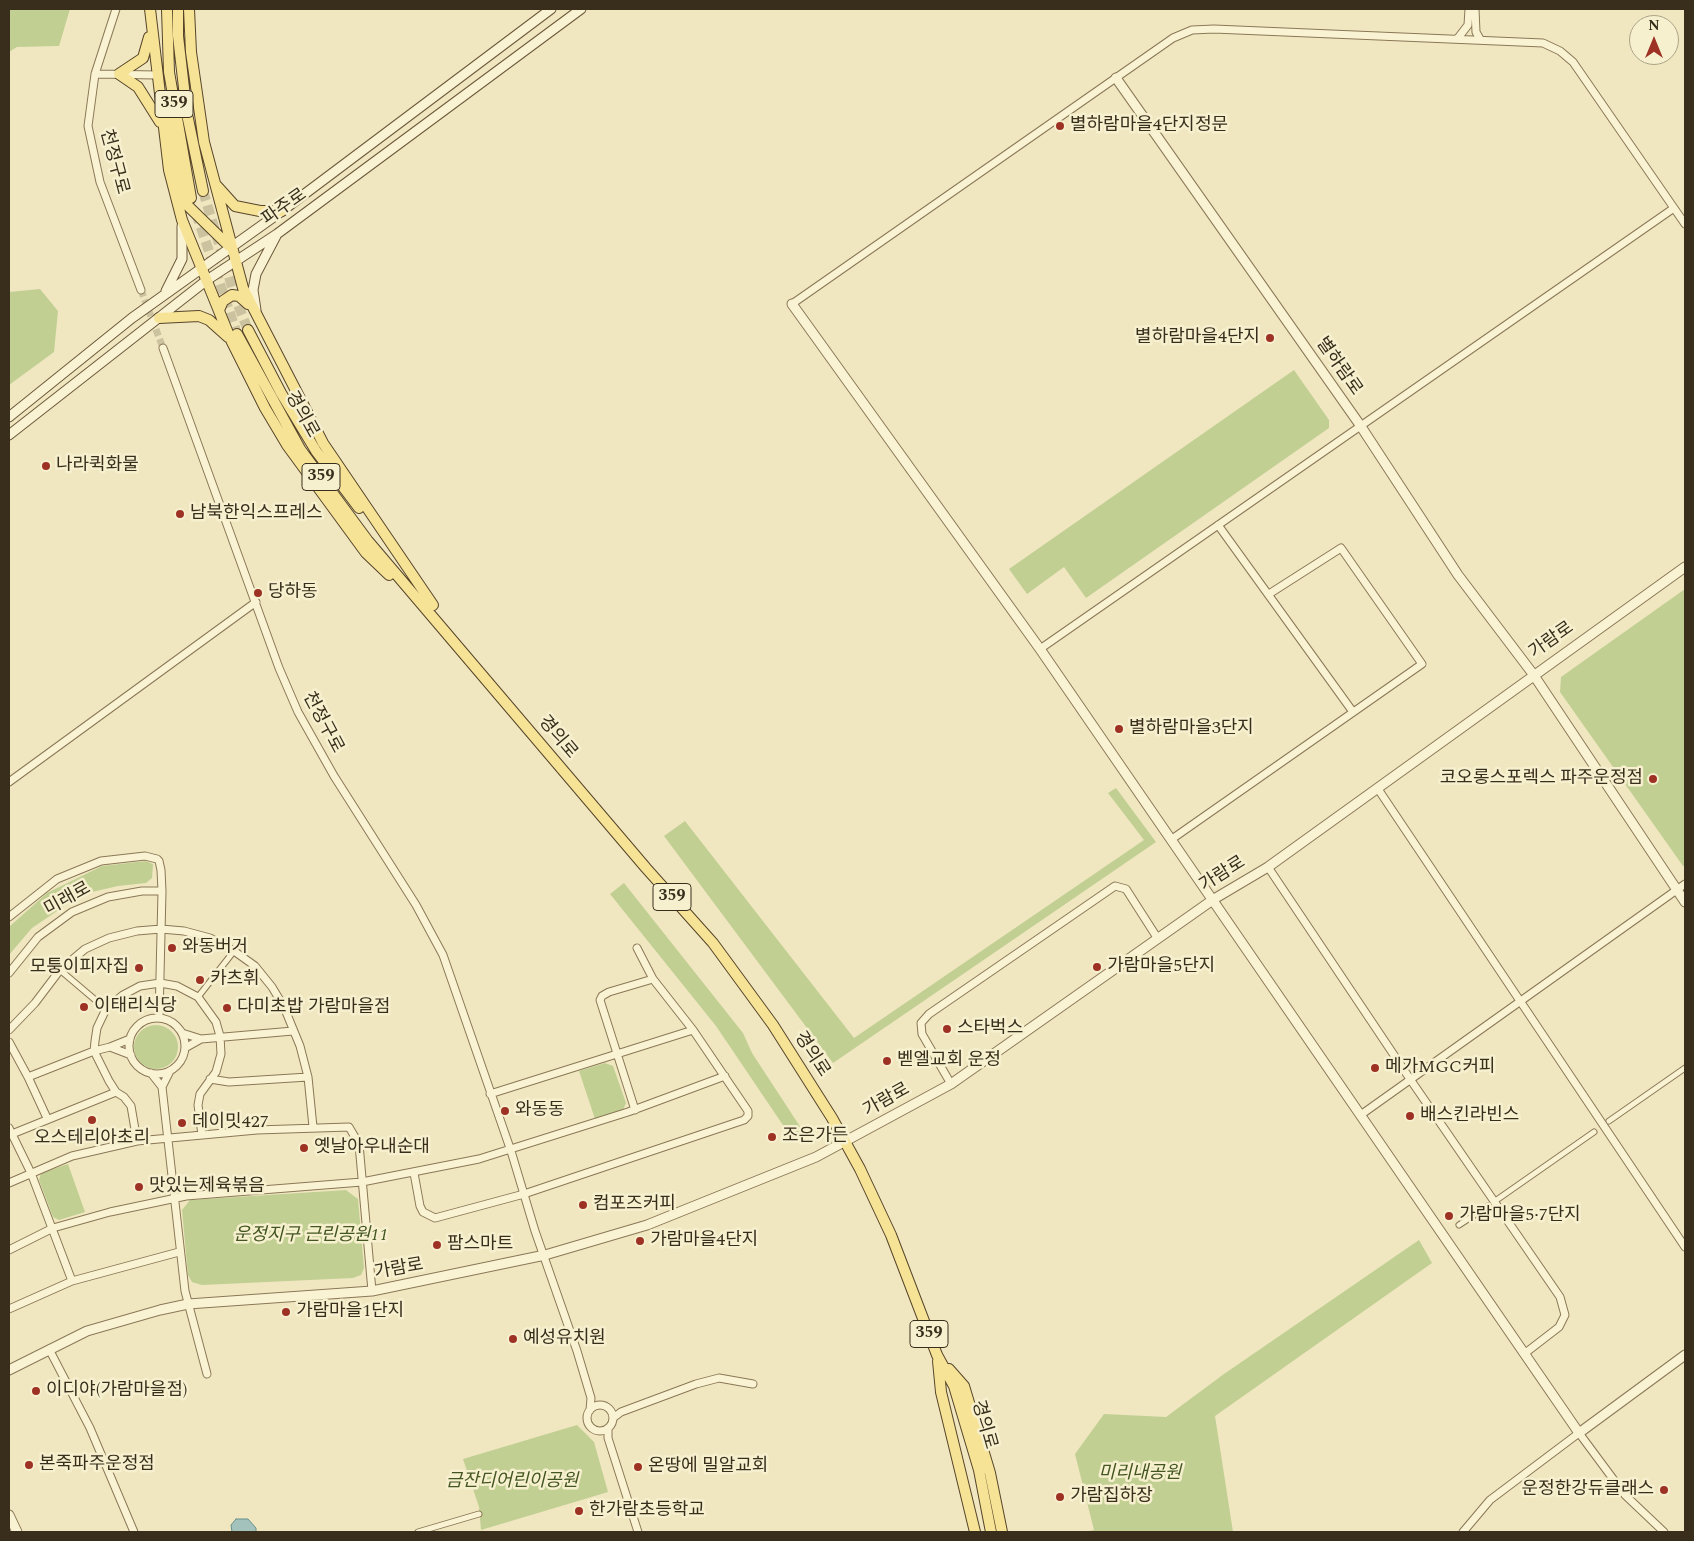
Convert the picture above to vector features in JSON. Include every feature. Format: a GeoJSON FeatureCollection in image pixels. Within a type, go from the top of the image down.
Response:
{"type":"FeatureCollection","features":[{"type":"Feature","properties":{"kind":"main road","name":"359"},"geometry":{"type":"LineString","coordinates":[[150,9],[162,127],[169,170],[182,220]]}},
{"type":"Feature","properties":{"kind":"main road","name":"359"},"geometry":{"type":"LineString","coordinates":[[167,9],[169,72],[191,198]]}},
{"type":"Feature","properties":{"kind":"main road","name":"359"},"geometry":{"type":"LineString","coordinates":[[178,9],[178,36],[187,114],[203,191]]}},
{"type":"Feature","properties":{"kind":"main road"},"geometry":{"type":"LineString","coordinates":[[189,9],[191,52],[204,142],[243,288],[323,443],[428,607]]}},
{"type":"Feature","properties":{"kind":"main road"},"geometry":{"type":"LineString","coordinates":[[151,29],[143,58],[119,74],[138,86],[148,100],[162,127]]}},
{"type":"Feature","properties":{"kind":"main road"},"geometry":{"type":"LineString","coordinates":[[157,75],[163,84],[183,197],[187,205],[231,248]]}},
{"type":"Feature","properties":{"kind":"main road"},"geometry":{"type":"LineString","coordinates":[[213,180],[227,199],[235,206],[260,211],[282,211]]}},
{"type":"Feature","properties":{"kind":"main road","name":"경의로"},"geometry":{"type":"LineString","coordinates":[[182,220],[219,310],[300,449],[368,541],[428,607]]}},
{"type":"Feature","properties":{"kind":"main road"},"geometry":{"type":"LineString","coordinates":[[219,310],[227,297],[237,294],[257,313]]}},
{"type":"Feature","properties":{"kind":"main road"},"geometry":{"type":"LineString","coordinates":[[159,318],[199,316],[234,336]]}},
{"type":"Feature","properties":{"kind":"main road","name":"경의로"},"geometry":{"type":"LineString","coordinates":[[248,330],[281,394],[316,451],[428,607],[646,868],[713,943],[773,1026],[846,1142],[891,1235],[937,1355],[954,1386],[979,1470],[991,1532]]}},
{"type":"Feature","properties":{"kind":"main road"},"geometry":{"type":"LineString","coordinates":[[937,1355],[941,1392],[975,1532]]}},
{"type":"Feature","properties":{"kind":"main road"},"geometry":{"type":"LineString","coordinates":[[937,1355],[964,1386],[990,1473],[1002,1532]]}},
{"type":"Feature","properties":{"kind":"street","name":"천정구로"},"geometry":{"type":"LineString","coordinates":[[116,9],[95,74],[88,126],[100,182],[141,290]]}},
{"type":"Feature","properties":{"kind":"street","name":"파주로"},"geometry":{"type":"LineString","coordinates":[[9,417],[165,294],[282,211],[551,9]]}},
{"type":"Feature","properties":{"kind":"street","name":"파주로"},"geometry":{"type":"LineString","coordinates":[[9,436],[207,280],[277,234],[581,9]]}},
{"type":"Feature","properties":{"kind":"street"},"geometry":{"type":"LineString","coordinates":[[1458,38],[1468,25],[1468,9]]}},
{"type":"Feature","properties":{"kind":"street"},"geometry":{"type":"LineString","coordinates":[[1475,9],[1476,32],[1480,39]]}},
{"type":"Feature","properties":{"kind":"street"},"geometry":{"type":"LineString","coordinates":[[1664,1532],[1625,1495],[1579,1434],[1362,1114],[1040,649],[792,304],[1173,38],[1192,30],[1214,29],[1458,38],[1542,43],[1560,51],[1573,62],[1685,224]]}},
{"type":"Feature","properties":{"kind":"street"},"geometry":{"type":"LineString","coordinates":[[95,74],[157,75]]}},
{"type":"Feature","properties":{"kind":"street","name":"별하람로"},"geometry":{"type":"LineString","coordinates":[[1116,78],[1360,425],[1458,575],[1533,674],[1685,902]]}},
{"type":"Feature","properties":{"kind":"street"},"geometry":{"type":"LineString","coordinates":[[1040,649],[1674,208]]}},
{"type":"Feature","properties":{"kind":"street"},"geometry":{"type":"LineString","coordinates":[[165,294],[182,260],[184,247],[182,220]]}},
{"type":"Feature","properties":{"kind":"street"},"geometry":{"type":"LineString","coordinates":[[257,313],[253,290],[256,274],[277,234]]}},
{"type":"Feature","properties":{"kind":"street","name":"천정구로"},"geometry":{"type":"LineString","coordinates":[[163,348],[279,668],[306,728],[334,776],[416,905],[438,946],[452,980],[511,1151],[591,1398]]}},
{"type":"Feature","properties":{"kind":"street"},"geometry":{"type":"LineString","coordinates":[[1218,524],[1353,712]]}},
{"type":"Feature","properties":{"kind":"street"},"geometry":{"type":"LineString","coordinates":[[1172,839],[1422,664],[1341,548],[1269,594]]}},
{"type":"Feature","properties":{"kind":"street","name":"가람로"},"geometry":{"type":"LineString","coordinates":[[9,1370],[87,1331],[188,1304],[372,1291],[545,1255],[648,1225],[807,1161],[846,1142],[951,1084],[1214,899],[1268,866],[1378,789],[1533,674],[1685,567]]}},
{"type":"Feature","properties":{"kind":"street"},"geometry":{"type":"LineString","coordinates":[[9,782],[256,602]]}},
{"type":"Feature","properties":{"kind":"street"},"geometry":{"type":"LineString","coordinates":[[1378,789],[1519,1002],[1685,1246]]}},
{"type":"Feature","properties":{"kind":"street"},"geometry":{"type":"LineString","coordinates":[[9,917],[57,879],[101,861],[145,856],[156,858],[160,861],[162,891],[160,1018]]}},
{"type":"Feature","properties":{"kind":"street"},"geometry":{"type":"LineString","coordinates":[[1268,866],[1564,1306],[1565,1315],[1559,1327],[1524,1354]]}},
{"type":"Feature","properties":{"kind":"street"},"geometry":{"type":"LineString","coordinates":[[1362,1114],[1685,884]]}},
{"type":"Feature","properties":{"kind":"street"},"geometry":{"type":"LineString","coordinates":[[951,1084],[924,1038],[921,1029],[921,1023],[924,1018],[937,1008],[1115,886],[1126,889],[1158,939]]}},
{"type":"Feature","properties":{"kind":"street","name":"미래로"},"geometry":{"type":"LineString","coordinates":[[9,973],[38,937],[72,912],[108,896],[142,891],[162,891]]}},
{"type":"Feature","properties":{"kind":"street"},"geometry":{"type":"LineString","coordinates":[[9,1030],[35,1003],[60,970],[85,950],[109,938],[137,931],[161,929],[184,931],[210,938],[234,951],[255,966],[272,986],[294,1031],[308,1077],[313,1127]]}},
{"type":"Feature","properties":{"kind":"street"},"geometry":{"type":"LineString","coordinates":[[414,1173],[420,1206],[423,1212],[435,1218],[524,1194],[744,1120],[748,1116],[748,1111],[725,1076],[693,1030],[653,979],[637,948]]}},
{"type":"Feature","properties":{"kind":"street"},"geometry":{"type":"LineString","coordinates":[[198,997],[234,951]]}},
{"type":"Feature","properties":{"kind":"street"},"geometry":{"type":"LineString","coordinates":[[60,970],[106,1009]]}},
{"type":"Feature","properties":{"kind":"street"},"geometry":{"type":"LineString","coordinates":[[635,1110],[600,1000],[602,996],[653,979]]}},
{"type":"Feature","properties":{"kind":"street"},"geometry":{"type":"LineString","coordinates":[[137,1141],[131,1106],[124,1097],[116,1092],[94,1051],[97,1028],[106,1009],[123,996],[140,986],[160,983],[176,986],[198,997],[216,1022],[220,1036],[221,1054],[216,1072],[200,1094],[198,1105],[202,1135]]}},
{"type":"Feature","properties":{"kind":"street"},"geometry":{"type":"LineString","coordinates":[[130,1055],[130,1039],[137,1027],[144,1021],[160,1018],[171,1022],[182,1033],[201,1039]]}},
{"type":"Feature","properties":{"kind":"street"},"geometry":{"type":"LineString","coordinates":[[490,1094],[693,1030]]}},
{"type":"Feature","properties":{"kind":"street"},"geometry":{"type":"LineString","coordinates":[[185,1048],[201,1039],[220,1036],[294,1031]]}},
{"type":"Feature","properties":{"kind":"street"},"geometry":{"type":"LineString","coordinates":[[162,1087],[170,1071],[181,1062],[185,1048],[182,1033]]}},
{"type":"Feature","properties":{"kind":"street"},"geometry":{"type":"LineString","coordinates":[[28,1077],[130,1039]]}},
{"type":"Feature","properties":{"kind":"street"},"geometry":{"type":"LineString","coordinates":[[9,1042],[47,1118]]}},
{"type":"Feature","properties":{"kind":"street"},"geometry":{"type":"LineString","coordinates":[[110,1047],[130,1055],[139,1068],[151,1073],[157,1074],[170,1071]]}},
{"type":"Feature","properties":{"kind":"street"},"geometry":{"type":"LineString","coordinates":[[1608,1121],[1685,1068]]}},
{"type":"Feature","properties":{"kind":"street"},"geometry":{"type":"LineString","coordinates":[[151,1073],[162,1087],[169,1138],[179,1252],[188,1304],[207,1374]]}},
{"type":"Feature","properties":{"kind":"street"},"geometry":{"type":"LineString","coordinates":[[9,1250],[53,1228],[110,1212],[175,1198],[362,1182],[414,1173],[511,1151],[635,1110],[725,1076]]}},
{"type":"Feature","properties":{"kind":"street"},"geometry":{"type":"LineString","coordinates":[[210,1078],[230,1082],[308,1077]]}},
{"type":"Feature","properties":{"kind":"street"},"geometry":{"type":"LineString","coordinates":[[72,1281],[31,1173],[10,1131],[116,1092]]}},
{"type":"Feature","properties":{"kind":"street"},"geometry":{"type":"LineString","coordinates":[[9,1183],[72,1156],[137,1141],[313,1127],[350,1127],[358,1144],[372,1291]]}},
{"type":"Feature","properties":{"kind":"street"},"geometry":{"type":"LineString","coordinates":[[1498,1199],[1594,1132]]}},
{"type":"Feature","properties":{"kind":"street"},"geometry":{"type":"LineString","coordinates":[[1459,1225],[1488,1206]]}},
{"type":"Feature","properties":{"kind":"street"},"geometry":{"type":"LineString","coordinates":[[9,1309],[39,1294],[72,1281],[179,1252]]}},
{"type":"Feature","properties":{"kind":"street"},"geometry":{"type":"LineString","coordinates":[[49,1349],[90,1428],[134,1532]]}},
{"type":"Feature","properties":{"kind":"street"},"geometry":{"type":"LineString","coordinates":[[1463,1532],[1490,1500],[1685,1355]]}},
{"type":"Feature","properties":{"kind":"street"},"geometry":{"type":"LineString","coordinates":[[638,1532],[608,1438],[608,1428],[613,1418],[621,1412],[696,1384],[718,1378],[753,1384]]}},
{"type":"Feature","properties":{"kind":"street"},"geometry":{"type":"LineString","coordinates":[[591,1398],[610,1410],[621,1412]]}},
{"type":"Feature","properties":{"kind":"street"},"geometry":{"type":"LineString","coordinates":[[591,1398],[588,1422],[593,1429],[608,1438]]}},
{"type":"Feature","properties":{"kind":"street"},"geometry":{"type":"LineString","coordinates":[[590,1410],[600,1405]]}},
{"type":"Feature","properties":{"kind":"street"},"geometry":{"type":"LineString","coordinates":[[610,1410],[613,1418]]}},
{"type":"Feature","properties":{"kind":"street"},"geometry":{"type":"LineString","coordinates":[[599,1431],[608,1428]]}},
{"type":"Feature","properties":{"kind":"street"},"geometry":{"type":"LineString","coordinates":[[418,1532],[479,1514]]}},
{"type":"Feature","properties":{"kind":"street"},"geometry":{"type":"LineString","coordinates":[[9,1515],[17,1532]]}},
{"type":"Feature","properties":{"kind":"green space"},"geometry":{"type":"Polygon","coordinates":[[[9,9],[70,9],[59,46],[17,47],[9,52],[9,9]]]}},
{"type":"Feature","properties":{"kind":"green space"},"geometry":{"type":"Polygon","coordinates":[[[40,289],[58,311],[54,352],[9,385],[9,292],[40,289]]]}},
{"type":"Feature","properties":{"kind":"green space"},"geometry":{"type":"Polygon","coordinates":[[[1294,370],[1329,420],[1329,428],[1086,598],[1064,567],[1027,594],[1009,569],[1294,370]]]}},
{"type":"Feature","properties":{"kind":"green space","name":"코오롱스포렉스 파주운정점"},"geometry":{"type":"Polygon","coordinates":[[[1685,589],[1685,866],[1683,866],[1560,692],[1561,677],[1685,589]]]}},
{"type":"Feature","properties":{"kind":"green space"},"geometry":{"type":"Polygon","coordinates":[[[1116,788],[1156,842],[833,1063],[664,836],[685,821],[854,1038],[1144,840],[1108,793],[1116,788]]]}},
{"type":"Feature","properties":{"kind":"green space"},"geometry":{"type":"Polygon","coordinates":[[[146,861],[153,864],[152,878],[146,883],[118,886],[92,892],[69,903],[32,928],[9,955],[9,927],[47,893],[102,866],[146,861]]]}},
{"type":"Feature","properties":{"kind":"green space"},"geometry":{"type":"Polygon","coordinates":[[[624,883],[743,1033],[752,1053],[801,1128],[800,1134],[791,1137],[716,1026],[610,894],[624,883]]]}},
{"type":"Feature","properties":{"kind":"green space"},"geometry":{"type":"Polygon","coordinates":[[[156,1025],[168,1029],[174,1035],[178,1047],[174,1059],[168,1065],[156,1069],[144,1065],[138,1059],[134,1047],[138,1035],[144,1029],[156,1025]]]}},
{"type":"Feature","properties":{"kind":"green space"},"geometry":{"type":"Polygon","coordinates":[[[605,1063],[613,1066],[626,1103],[623,1110],[595,1119],[579,1071],[605,1063]]]}},
{"type":"Feature","properties":{"kind":"green space"},"geometry":{"type":"Polygon","coordinates":[[[68,1164],[85,1212],[59,1220],[53,1217],[39,1180],[41,1173],[68,1164]]]}},
{"type":"Feature","properties":{"kind":"green space","name":"운정지구 근린공원11"},"geometry":{"type":"Polygon","coordinates":[[[346,1190],[358,1199],[364,1268],[361,1275],[353,1278],[202,1285],[192,1282],[188,1275],[182,1210],[190,1200],[346,1190]]]}},
{"type":"Feature","properties":{"kind":"green space","name":"미리내공원"},"geometry":{"type":"Polygon","coordinates":[[[1419,1240],[1432,1263],[1215,1416],[1233,1532],[1085,1532],[1094,1530],[1075,1454],[1104,1414],[1166,1417],[1224,1374],[1419,1240]]]}},
{"type":"Feature","properties":{"kind":"green space","name":"금잔디어린이공원"},"geometry":{"type":"Polygon","coordinates":[[[577,1425],[594,1442],[608,1492],[481,1530],[479,1507],[463,1459],[577,1425]]]}},
{"type":"Feature","properties":{"kind":"water"},"geometry":{"type":"Polygon","coordinates":[[[236,1519],[248,1519],[256,1528],[256,1532],[232,1532],[231,1525],[236,1519]]]}},
{"type":"Feature","properties":{"kind":"tunnel"},"geometry":{"type":"LineString","coordinates":[[203,191],[236,300],[248,330]]}},
{"type":"Feature","properties":{"kind":"tunnel"},"geometry":{"type":"LineString","coordinates":[[196,213],[237,334]]}},
{"type":"Feature","properties":{"kind":"tunnel"},"geometry":{"type":"LineString","coordinates":[[141,290],[163,348]]}},
{"type":"Feature","properties":{"kind":"place","name":"별하람마을4단지정문"},"geometry":{"type":"Point","coordinates":[1060,126]}},
{"type":"Feature","properties":{"kind":"place","name":"별하람마을4단지"},"geometry":{"type":"Point","coordinates":[1270,338]}},
{"type":"Feature","properties":{"kind":"place","name":"나라퀵화물"},"geometry":{"type":"Point","coordinates":[46,466]}},
{"type":"Feature","properties":{"kind":"place","name":"남북한익스프레스"},"geometry":{"type":"Point","coordinates":[180,514]}},
{"type":"Feature","properties":{"kind":"place","name":"당하동"},"geometry":{"type":"Point","coordinates":[258,593]}},
{"type":"Feature","properties":{"kind":"place","name":"별하람마을3단지"},"geometry":{"type":"Point","coordinates":[1119,729]}},
{"type":"Feature","properties":{"kind":"place","name":"코오롱스포렉스 파주운정점"},"geometry":{"type":"Point","coordinates":[1653,779]}},
{"type":"Feature","properties":{"kind":"place","name":"와동버거"},"geometry":{"type":"Point","coordinates":[172,948]}},
{"type":"Feature","properties":{"kind":"place","name":"가람마을5단지"},"geometry":{"type":"Point","coordinates":[1097,967]}},
{"type":"Feature","properties":{"kind":"place","name":"모퉁이피자집"},"geometry":{"type":"Point","coordinates":[139,968]}},
{"type":"Feature","properties":{"kind":"place","name":"카츠휘"},"geometry":{"type":"Point","coordinates":[200,980]}},
{"type":"Feature","properties":{"kind":"place","name":"이태리식당"},"geometry":{"type":"Point","coordinates":[84,1007]}},
{"type":"Feature","properties":{"kind":"place","name":"다미초밥 가람마을점"},"geometry":{"type":"Point","coordinates":[227,1008]}},
{"type":"Feature","properties":{"kind":"place","name":"스타벅스"},"geometry":{"type":"Point","coordinates":[947,1029]}},
{"type":"Feature","properties":{"kind":"place","name":"벧엘교회 운정"},"geometry":{"type":"Point","coordinates":[887,1061]}},
{"type":"Feature","properties":{"kind":"place","name":"메가MGC커피"},"geometry":{"type":"Point","coordinates":[1375,1068]}},
{"type":"Feature","properties":{"kind":"place","name":"와동동"},"geometry":{"type":"Point","coordinates":[505,1111]}},
{"type":"Feature","properties":{"kind":"place","name":"배스킨라빈스"},"geometry":{"type":"Point","coordinates":[1410,1116]}},
{"type":"Feature","properties":{"kind":"place","name":"오스테리아초리"},"geometry":{"type":"Point","coordinates":[92,1120]}},
{"type":"Feature","properties":{"kind":"place","name":"데이밋427"},"geometry":{"type":"Point","coordinates":[182,1123]}},
{"type":"Feature","properties":{"kind":"place","name":"조은가든"},"geometry":{"type":"Point","coordinates":[772,1137]}},
{"type":"Feature","properties":{"kind":"place","name":"옛날아우내순대"},"geometry":{"type":"Point","coordinates":[304,1148]}},
{"type":"Feature","properties":{"kind":"place","name":"맛있는제육볶음"},"geometry":{"type":"Point","coordinates":[139,1187]}},
{"type":"Feature","properties":{"kind":"place","name":"컴포즈커피"},"geometry":{"type":"Point","coordinates":[583,1205]}},
{"type":"Feature","properties":{"kind":"place","name":"가람마을5·7단지"},"geometry":{"type":"Point","coordinates":[1449,1216]}},
{"type":"Feature","properties":{"kind":"place","name":"가람마을4단지"},"geometry":{"type":"Point","coordinates":[640,1241]}},
{"type":"Feature","properties":{"kind":"place","name":"팜스마트"},"geometry":{"type":"Point","coordinates":[437,1245]}},
{"type":"Feature","properties":{"kind":"place","name":"가람마을1단지"},"geometry":{"type":"Point","coordinates":[286,1312]}},
{"type":"Feature","properties":{"kind":"place","name":"예성유치원"},"geometry":{"type":"Point","coordinates":[513,1339]}},
{"type":"Feature","properties":{"kind":"place","name":"이디야(가람마을점)"},"geometry":{"type":"Point","coordinates":[36,1391]}},
{"type":"Feature","properties":{"kind":"place","name":"본죽파주운정점"},"geometry":{"type":"Point","coordinates":[29,1465]}},
{"type":"Feature","properties":{"kind":"place","name":"온땅에 밀알교회"},"geometry":{"type":"Point","coordinates":[638,1467]}},
{"type":"Feature","properties":{"kind":"place","name":"운정한강듀클래스"},"geometry":{"type":"Point","coordinates":[1664,1490]}},
{"type":"Feature","properties":{"kind":"place","name":"가람집하장"},"geometry":{"type":"Point","coordinates":[1060,1497]}},
{"type":"Feature","properties":{"kind":"place","name":"한가람초등학교"},"geometry":{"type":"Point","coordinates":[579,1511]}}]}
